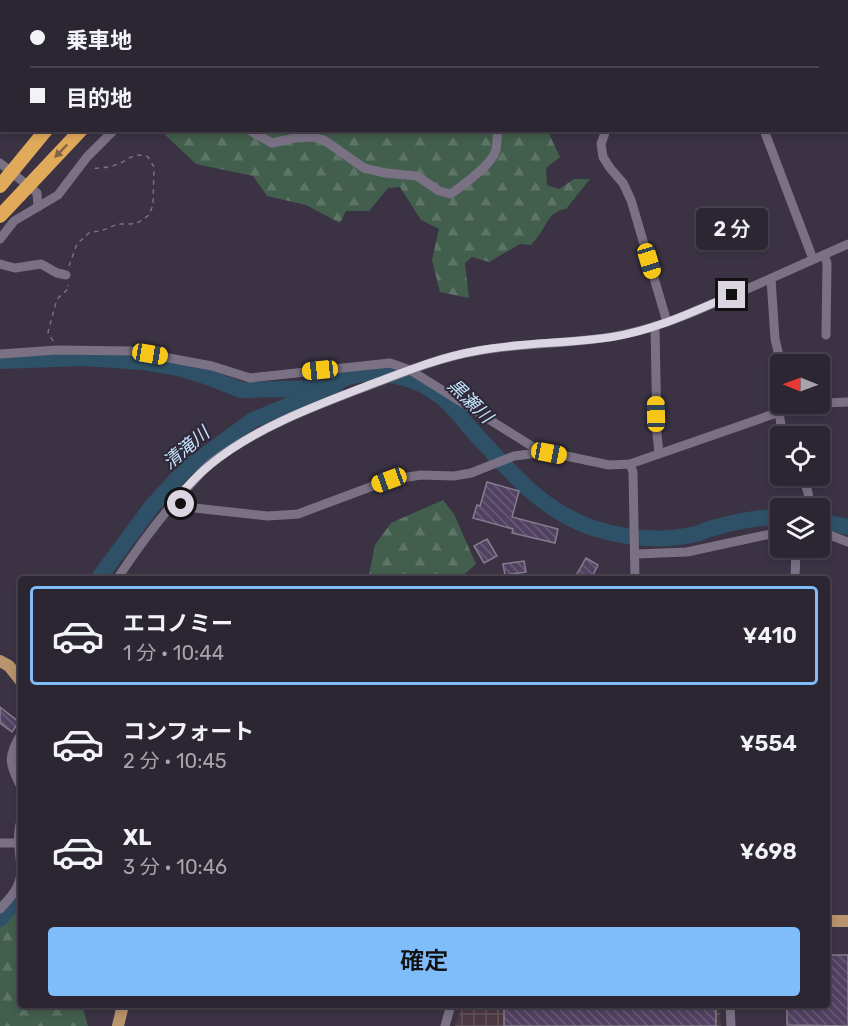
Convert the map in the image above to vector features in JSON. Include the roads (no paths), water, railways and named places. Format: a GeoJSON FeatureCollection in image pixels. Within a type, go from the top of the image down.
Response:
{"type":"FeatureCollection","features":[{"type":"Feature","properties":{"kind":"highway"},"geometry":{"type":"LineString","coordinates":[[0,186],[44,132]]}},
{"type":"Feature","properties":{"kind":"highway"},"geometry":{"type":"LineString","coordinates":[[0,216],[79,132]]}},
{"type":"Feature","properties":{"kind":"main road"},"geometry":{"type":"LineString","coordinates":[[0,660],[9,666],[18,677]]}},
{"type":"Feature","properties":{"kind":"main road"},"geometry":{"type":"LineString","coordinates":[[830,921],[848,921]]}},
{"type":"Feature","properties":{"kind":"main road"},"geometry":{"type":"LineString","coordinates":[[118,1026],[122,1008]]}},
{"type":"Feature","properties":{"kind":"street"},"geometry":{"type":"LineString","coordinates":[[0,239],[14,220],[58,195],[87,157],[112,132]]}},
{"type":"Feature","properties":{"kind":"street"},"geometry":{"type":"LineString","coordinates":[[253,132],[272,142],[312,136],[324,140],[364,168],[385,173],[417,176],[439,191],[451,194],[470,180],[492,158],[496,151],[498,132]]}},
{"type":"Feature","properties":{"kind":"street"},"geometry":{"type":"LineString","coordinates":[[605,132],[602,144],[603,157],[623,183],[630,200],[667,322]]}},
{"type":"Feature","properties":{"kind":"street"},"geometry":{"type":"LineString","coordinates":[[765,132],[813,259]]}},
{"type":"Feature","properties":{"kind":"street"},"geometry":{"type":"LineString","coordinates":[[0,163],[37,193],[38,207]]}},
{"type":"Feature","properties":{"kind":"street"},"geometry":{"type":"LineString","coordinates":[[119,576],[175,500],[211,464],[251,437],[320,404],[453,356],[477,351],[598,339],[634,333],[667,322],[771,279],[848,244]]}},
{"type":"Feature","properties":{"kind":"street"},"geometry":{"type":"LineString","coordinates":[[824,255],[827,263],[826,335]]}},
{"type":"Feature","properties":{"kind":"street"},"geometry":{"type":"LineString","coordinates":[[0,264],[15,267],[41,264],[66,275]]}},
{"type":"Feature","properties":{"kind":"street"},"geometry":{"type":"LineString","coordinates":[[771,279],[775,339],[779,354]]}},
{"type":"Feature","properties":{"kind":"street"},"geometry":{"type":"LineString","coordinates":[[655,326],[659,453]]}},
{"type":"Feature","properties":{"kind":"street"},"geometry":{"type":"LineString","coordinates":[[0,354],[57,350],[131,351],[212,366],[250,378],[390,363],[410,370],[538,450],[609,465],[630,464],[776,414]]}},
{"type":"Feature","properties":{"kind":"street"},"geometry":{"type":"LineString","coordinates":[[830,403],[848,402]]}},
{"type":"Feature","properties":{"kind":"street"},"geometry":{"type":"LineString","coordinates":[[175,500],[185,507],[268,516],[298,514],[389,480],[471,473],[514,456],[531,454],[538,450]]}},
{"type":"Feature","properties":{"kind":"street"},"geometry":{"type":"LineString","coordinates":[[630,464],[633,472],[635,576]]}},
{"type":"Feature","properties":{"kind":"street"},"geometry":{"type":"LineString","coordinates":[[636,552],[687,552],[770,534]]}},
{"type":"Feature","properties":{"kind":"street"},"geometry":{"type":"LineString","coordinates":[[830,535],[848,542]]}},
{"type":"Feature","properties":{"kind":"street"},"geometry":{"type":"LineString","coordinates":[[795,576],[796,558]]}},
{"type":"Feature","properties":{"kind":"street"},"geometry":{"type":"LineString","coordinates":[[18,739],[13,747],[11,764],[18,781]]}},
{"type":"Feature","properties":{"kind":"street"},"geometry":{"type":"LineString","coordinates":[[0,843],[18,843]]}},
{"type":"Feature","properties":{"kind":"street"},"geometry":{"type":"LineString","coordinates":[[0,909],[18,886]]}},
{"type":"Feature","properties":{"kind":"street"},"geometry":{"type":"LineString","coordinates":[[445,1026],[450,1008]]}},
{"type":"Feature","properties":{"kind":"street"},"geometry":{"type":"LineString","coordinates":[[730,1008],[731,1026]]}},
{"type":"Feature","properties":{"kind":"waterway","name":"黒瀬川"},"geometry":{"type":"LineString","coordinates":[[0,361],[84,358],[144,362],[179,368],[241,390],[321,388]]}},
{"type":"Feature","properties":{"kind":"waterway","name":"黒瀬川"},"geometry":{"type":"LineString","coordinates":[[100,576],[152,506],[186,469],[253,420],[335,386],[344,379],[363,374],[383,374],[403,378],[433,391],[444,399],[498,458],[541,499],[557,511],[593,528],[631,536],[670,538],[746,520],[770,518]]}},
{"type":"Feature","properties":{"kind":"waterway","name":"黒瀬川"},"geometry":{"type":"LineString","coordinates":[[830,523],[848,527]]}},
{"type":"Feature","properties":{"kind":"waterway","name":"清滝川"},"geometry":{"type":"LineString","coordinates":[[0,919],[18,897]]}}]}
